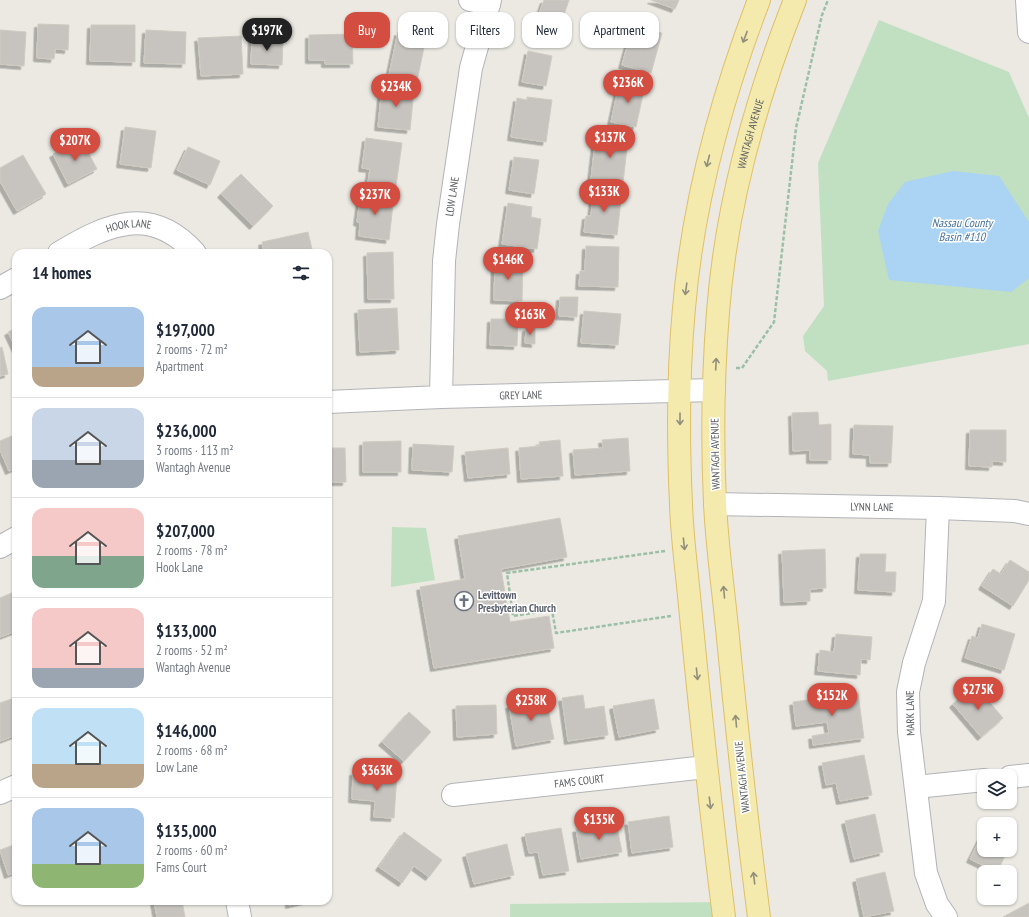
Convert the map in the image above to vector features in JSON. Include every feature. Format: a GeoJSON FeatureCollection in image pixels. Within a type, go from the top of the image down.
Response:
{"type":"FeatureCollection","features":[{"type":"Feature","properties":{"kind":"main road"},"geometry":{"type":"LineString","coordinates":[[724,917],[706,767],[681,505],[680,391],[684,307],[693,238],[706,171],[725,96],[759,0]]}},
{"type":"Feature","properties":{"kind":"main road","name":"WANTAGH AVENUE"},"geometry":{"type":"LineString","coordinates":[[759,917],[740,763],[715,504],[714,390],[718,310],[727,243],[740,177],[755,116],[772,62],[795,0]]}},
{"type":"Feature","properties":{"kind":"street"},"geometry":{"type":"LineString","coordinates":[[1027,0],[1029,32]]}},
{"type":"Feature","properties":{"kind":"street","name":"LOW LANE"},"geometry":{"type":"LineString","coordinates":[[441,397],[444,261],[471,68],[483,1]]}},
{"type":"Feature","properties":{"kind":"street","name":"HOOK LANE"},"geometry":{"type":"LineString","coordinates":[[66,249],[101,230],[133,222],[144,223],[162,228],[183,240],[191,249]]}},
{"type":"Feature","properties":{"kind":"street"},"geometry":{"type":"LineString","coordinates":[[0,288],[12,280]]}},
{"type":"Feature","properties":{"kind":"street","name":"GREY LANE"},"geometry":{"type":"LineString","coordinates":[[332,402],[441,397],[714,390]]}},
{"type":"Feature","properties":{"kind":"street","name":"LYNN LANE"},"geometry":{"type":"LineString","coordinates":[[715,504],[938,508],[1015,511],[1029,514]]}},
{"type":"Feature","properties":{"kind":"street","name":"MARK LANE"},"geometry":{"type":"LineString","coordinates":[[938,508],[934,601],[914,663],[908,692],[909,732],[926,873],[937,904],[946,917]]}},
{"type":"Feature","properties":{"kind":"street"},"geometry":{"type":"LineString","coordinates":[[0,547],[12,540]]}},
{"type":"Feature","properties":{"kind":"street","name":"FAMS COURT"},"geometry":{"type":"LineString","coordinates":[[453,795],[706,767]]}},
{"type":"Feature","properties":{"kind":"street"},"geometry":{"type":"LineString","coordinates":[[1017,776],[1029,775]]}},
{"type":"Feature","properties":{"kind":"street"},"geometry":{"type":"LineString","coordinates":[[916,787],[977,781]]}},
{"type":"Feature","properties":{"kind":"street"},"geometry":{"type":"LineString","coordinates":[[0,793],[12,788]]}},
{"type":"Feature","properties":{"kind":"street"},"geometry":{"type":"LineString","coordinates":[[238,905],[240,917]]}},
{"type":"Feature","properties":{"kind":"path"},"geometry":{"type":"LineString","coordinates":[[715,368],[742,368],[774,322],[796,128],[822,16],[828,0]]}},
{"type":"Feature","properties":{"kind":"path"},"geometry":{"type":"LineString","coordinates":[[685,548],[507,573],[513,616],[552,610],[556,633],[691,613]]}},
{"type":"Feature","properties":{"kind":"green space"},"geometry":{"type":"Polygon","coordinates":[[[879,20],[1009,72],[1029,118],[1029,344],[828,381],[827,371],[805,351],[803,336],[824,306],[818,163],[879,20]]]}},
{"type":"Feature","properties":{"kind":"green space"},"geometry":{"type":"Polygon","coordinates":[[[392,527],[426,528],[435,580],[391,587],[392,527]]]}},
{"type":"Feature","properties":{"kind":"green space"},"geometry":{"type":"Polygon","coordinates":[[[733,902],[736,917],[510,917],[510,904],[733,902]]]}},
{"type":"Feature","properties":{"kind":"water","name":"Nassau County Basin #110"},"geometry":{"type":"Polygon","coordinates":[[[953,171],[999,176],[1029,222],[1029,278],[1011,292],[889,280],[878,231],[888,204],[905,182],[953,171]]]}},
{"type":"Feature","properties":{"kind":"building"},"geometry":{"type":"Polygon","coordinates":[[[544,0],[569,0],[565,12],[540,12],[544,0]]]}},
{"type":"Feature","properties":{"kind":"building"},"geometry":{"type":"Polygon","coordinates":[[[651,0],[679,0],[675,9],[651,0]]]}},
{"type":"Feature","properties":{"kind":"building"},"geometry":{"type":"Polygon","coordinates":[[[38,24],[69,25],[68,50],[55,49],[54,59],[37,58],[38,24]]]}},
{"type":"Feature","properties":{"kind":"building"},"geometry":{"type":"Polygon","coordinates":[[[91,25],[135,25],[135,62],[90,61],[91,25]]]}},
{"type":"Feature","properties":{"kind":"building"},"geometry":{"type":"Polygon","coordinates":[[[0,30],[26,32],[24,66],[0,64],[0,30]]]}},
{"type":"Feature","properties":{"kind":"building"},"geometry":{"type":"Polygon","coordinates":[[[146,30],[186,32],[185,64],[144,63],[146,30]]]}},
{"type":"Feature","properties":{"kind":"building"},"geometry":{"type":"Polygon","coordinates":[[[398,32],[398,48],[424,48],[417,81],[389,75],[398,32]]]}},
{"type":"Feature","properties":{"kind":"building"},"geometry":{"type":"Polygon","coordinates":[[[659,32],[662,33],[659,44],[659,32]]]}},
{"type":"Feature","properties":{"kind":"building"},"geometry":{"type":"Polygon","coordinates":[[[344,34],[344,48],[352,48],[353,64],[325,64],[325,60],[309,60],[309,35],[344,34]]]}},
{"type":"Feature","properties":{"kind":"building"},"geometry":{"type":"Polygon","coordinates":[[[241,36],[243,74],[201,76],[198,38],[241,36]]]}},
{"type":"Feature","properties":{"kind":"building"},"geometry":{"type":"Polygon","coordinates":[[[252,38],[283,39],[282,65],[251,64],[252,38]]]}},
{"type":"Feature","properties":{"kind":"building"},"geometry":{"type":"Polygon","coordinates":[[[627,48],[658,48],[651,73],[622,65],[627,48]]]}},
{"type":"Feature","properties":{"kind":"building"},"geometry":{"type":"Polygon","coordinates":[[[528,51],[552,56],[546,86],[522,82],[528,51]]]}},
{"type":"Feature","properties":{"kind":"building"},"geometry":{"type":"Polygon","coordinates":[[[620,80],[645,85],[636,127],[611,122],[620,80]]]}},
{"type":"Feature","properties":{"kind":"building"},"geometry":{"type":"Polygon","coordinates":[[[382,87],[414,90],[410,130],[378,127],[382,87]]]}},
{"type":"Feature","properties":{"kind":"building"},"geometry":{"type":"Polygon","coordinates":[[[527,97],[552,100],[546,142],[511,137],[517,98],[527,100],[527,97]]]}},
{"type":"Feature","properties":{"kind":"building"},"geometry":{"type":"Polygon","coordinates":[[[125,127],[156,131],[151,168],[120,164],[125,127]]]}},
{"type":"Feature","properties":{"kind":"building"},"geometry":{"type":"Polygon","coordinates":[[[596,135],[628,139],[623,183],[591,179],[596,135]]]}},
{"type":"Feature","properties":{"kind":"building"},"geometry":{"type":"Polygon","coordinates":[[[366,138],[402,143],[396,186],[368,182],[370,169],[362,168],[366,138]]]}},
{"type":"Feature","properties":{"kind":"building"},"geometry":{"type":"Polygon","coordinates":[[[81,139],[97,169],[68,184],[53,154],[81,139]]]}},
{"type":"Feature","properties":{"kind":"building"},"geometry":{"type":"Polygon","coordinates":[[[188,147],[220,161],[210,185],[177,170],[188,147]]]}},
{"type":"Feature","properties":{"kind":"building"},"geometry":{"type":"Polygon","coordinates":[[[23,155],[46,194],[17,211],[0,181],[0,168],[23,155]]]}},
{"type":"Feature","properties":{"kind":"building"},"geometry":{"type":"Polygon","coordinates":[[[514,157],[539,160],[534,194],[509,190],[514,157]]]}},
{"type":"Feature","properties":{"kind":"building"},"geometry":{"type":"Polygon","coordinates":[[[241,174],[273,206],[253,226],[221,194],[241,174]]]}},
{"type":"Feature","properties":{"kind":"building"},"geometry":{"type":"Polygon","coordinates":[[[594,188],[622,192],[617,235],[584,232],[586,216],[591,216],[594,188]]]}},
{"type":"Feature","properties":{"kind":"building"},"geometry":{"type":"Polygon","coordinates":[[[361,192],[394,196],[389,240],[359,236],[360,223],[357,222],[361,192]]]}},
{"type":"Feature","properties":{"kind":"building"},"geometry":{"type":"Polygon","coordinates":[[[508,203],[532,207],[531,217],[541,219],[537,249],[502,244],[508,203]]]}},
{"type":"Feature","properties":{"kind":"building"},"geometry":{"type":"Polygon","coordinates":[[[308,232],[312,249],[263,249],[262,242],[308,232]]]}},
{"type":"Feature","properties":{"kind":"building"},"geometry":{"type":"Polygon","coordinates":[[[586,246],[619,247],[618,287],[579,286],[580,271],[585,271],[586,246]]]}},
{"type":"Feature","properties":{"kind":"building"},"geometry":{"type":"Polygon","coordinates":[[[393,252],[394,299],[368,299],[367,253],[393,252]]]}},
{"type":"Feature","properties":{"kind":"building"},"geometry":{"type":"Polygon","coordinates":[[[495,261],[523,262],[522,301],[494,300],[495,261]]]}},
{"type":"Feature","properties":{"kind":"building"},"geometry":{"type":"Polygon","coordinates":[[[560,297],[578,297],[577,317],[559,316],[560,297]]]}},
{"type":"Feature","properties":{"kind":"building"},"geometry":{"type":"Polygon","coordinates":[[[397,308],[399,350],[360,352],[358,310],[397,308]]]}},
{"type":"Feature","properties":{"kind":"building"},"geometry":{"type":"Polygon","coordinates":[[[584,311],[621,314],[618,345],[581,343],[584,311]]]}},
{"type":"Feature","properties":{"kind":"building"},"geometry":{"type":"Polygon","coordinates":[[[491,319],[518,319],[517,346],[490,345],[491,319]]]}},
{"type":"Feature","properties":{"kind":"building"},"geometry":{"type":"Polygon","coordinates":[[[526,328],[535,328],[535,344],[525,343],[526,328]]]}},
{"type":"Feature","properties":{"kind":"building"},"geometry":{"type":"Polygon","coordinates":[[[12,330],[12,340],[8,332],[12,330]]]}},
{"type":"Feature","properties":{"kind":"building"},"geometry":{"type":"Polygon","coordinates":[[[2,347],[8,374],[0,376],[0,348],[2,347]]]}},
{"type":"Feature","properties":{"kind":"building"},"geometry":{"type":"Polygon","coordinates":[[[818,412],[819,425],[831,424],[831,460],[810,460],[810,450],[793,451],[792,413],[818,412]]]}},
{"type":"Feature","properties":{"kind":"building"},"geometry":{"type":"Polygon","coordinates":[[[854,425],[893,426],[891,463],[870,463],[870,455],[853,454],[854,425]]]}},
{"type":"Feature","properties":{"kind":"building"},"geometry":{"type":"Polygon","coordinates":[[[970,430],[1006,430],[1006,462],[992,461],[992,467],[969,466],[970,430]]]}},
{"type":"Feature","properties":{"kind":"building"},"geometry":{"type":"Polygon","coordinates":[[[12,436],[12,470],[9,471],[0,450],[0,441],[12,436]]]}},
{"type":"Feature","properties":{"kind":"building"},"geometry":{"type":"Polygon","coordinates":[[[628,438],[630,471],[575,475],[573,450],[603,448],[602,440],[628,438]]]}},
{"type":"Feature","properties":{"kind":"building"},"geometry":{"type":"Polygon","coordinates":[[[560,440],[563,476],[521,479],[519,448],[540,446],[539,442],[560,440]]]}},
{"type":"Feature","properties":{"kind":"building"},"geometry":{"type":"Polygon","coordinates":[[[401,441],[401,472],[363,472],[363,442],[401,441]]]}},
{"type":"Feature","properties":{"kind":"building"},"geometry":{"type":"Polygon","coordinates":[[[413,444],[454,446],[452,472],[412,470],[413,444]]]}},
{"type":"Feature","properties":{"kind":"building"},"geometry":{"type":"Polygon","coordinates":[[[332,448],[345,448],[346,482],[332,482],[332,448]]]}},
{"type":"Feature","properties":{"kind":"building"},"geometry":{"type":"Polygon","coordinates":[[[508,448],[510,474],[468,478],[465,452],[508,448]]]}},
{"type":"Feature","properties":{"kind":"building","name":"Levittown Presbyterian Church"},"geometry":{"type":"Polygon","coordinates":[[[560,518],[567,557],[501,569],[510,622],[549,616],[554,648],[434,668],[420,587],[465,579],[458,536],[560,518]]]}},
{"type":"Feature","properties":{"kind":"building"},"geometry":{"type":"Polygon","coordinates":[[[825,549],[826,588],[810,589],[810,601],[784,602],[782,551],[825,549]]]}},
{"type":"Feature","properties":{"kind":"building"},"geometry":{"type":"Polygon","coordinates":[[[860,554],[886,554],[885,572],[896,572],[895,592],[858,590],[860,554]]]}},
{"type":"Feature","properties":{"kind":"building"},"geometry":{"type":"Polygon","coordinates":[[[1010,560],[1029,572],[1029,580],[1013,606],[982,586],[993,569],[1001,574],[1010,560]]]}},
{"type":"Feature","properties":{"kind":"building"},"geometry":{"type":"Polygon","coordinates":[[[12,593],[12,632],[0,637],[0,598],[12,593]]]}},
{"type":"Feature","properties":{"kind":"building"},"geometry":{"type":"Polygon","coordinates":[[[982,624],[1015,634],[1004,670],[965,658],[972,636],[978,638],[982,624]]]}},
{"type":"Feature","properties":{"kind":"building"},"geometry":{"type":"Polygon","coordinates":[[[836,634],[872,637],[870,660],[861,659],[860,675],[818,671],[820,650],[834,652],[836,634]]]}},
{"type":"Feature","properties":{"kind":"building"},"geometry":{"type":"Polygon","coordinates":[[[975,685],[1003,718],[981,737],[953,704],[975,685]]]}},
{"type":"Feature","properties":{"kind":"building"},"geometry":{"type":"Polygon","coordinates":[[[858,693],[864,738],[813,745],[812,736],[829,733],[827,722],[796,726],[793,702],[858,693]]]}},
{"type":"Feature","properties":{"kind":"building"},"geometry":{"type":"Polygon","coordinates":[[[583,695],[585,709],[604,706],[608,735],[568,741],[562,698],[583,695]]]}},
{"type":"Feature","properties":{"kind":"building"},"geometry":{"type":"Polygon","coordinates":[[[546,698],[554,739],[516,746],[509,705],[546,698]]]}},
{"type":"Feature","properties":{"kind":"building"},"geometry":{"type":"Polygon","coordinates":[[[12,699],[12,736],[0,741],[0,703],[12,699]]]}},
{"type":"Feature","properties":{"kind":"building"},"geometry":{"type":"Polygon","coordinates":[[[654,699],[659,729],[619,737],[613,706],[654,699]]]}},
{"type":"Feature","properties":{"kind":"building"},"geometry":{"type":"Polygon","coordinates":[[[496,705],[497,734],[457,737],[456,706],[496,705]]]}},
{"type":"Feature","properties":{"kind":"building"},"geometry":{"type":"Polygon","coordinates":[[[409,712],[431,732],[404,761],[382,742],[409,712]]]}},
{"type":"Feature","properties":{"kind":"building"},"geometry":{"type":"Polygon","coordinates":[[[864,755],[872,795],[840,801],[836,783],[826,785],[822,763],[864,755]]]}},
{"type":"Feature","properties":{"kind":"building"},"geometry":{"type":"Polygon","coordinates":[[[353,772],[397,774],[394,818],[374,817],[375,801],[352,799],[353,772]]]}},
{"type":"Feature","properties":{"kind":"building"},"geometry":{"type":"Polygon","coordinates":[[[875,814],[883,852],[854,859],[845,821],[875,814]]]}},
{"type":"Feature","properties":{"kind":"building"},"geometry":{"type":"Polygon","coordinates":[[[669,816],[673,847],[632,853],[628,822],[669,816]]]}},
{"type":"Feature","properties":{"kind":"building"},"geometry":{"type":"Polygon","coordinates":[[[616,822],[622,852],[581,859],[576,829],[616,822]]]}},
{"type":"Feature","properties":{"kind":"building"},"geometry":{"type":"Polygon","coordinates":[[[561,828],[569,871],[543,875],[538,852],[529,853],[525,834],[561,828]]]}},
{"type":"Feature","properties":{"kind":"building"},"geometry":{"type":"Polygon","coordinates":[[[404,832],[442,860],[429,877],[414,866],[402,883],[379,867],[404,832]]]}},
{"type":"Feature","properties":{"kind":"building"},"geometry":{"type":"Polygon","coordinates":[[[507,844],[514,875],[474,884],[466,854],[507,844]]]}},
{"type":"Feature","properties":{"kind":"building"},"geometry":{"type":"Polygon","coordinates":[[[977,845],[977,857],[1004,857],[1000,865],[982,865],[970,859],[977,845]]]}},
{"type":"Feature","properties":{"kind":"building"},"geometry":{"type":"Polygon","coordinates":[[[12,846],[12,874],[8,875],[0,850],[12,846]]]}},
{"type":"Feature","properties":{"kind":"building"},"geometry":{"type":"Polygon","coordinates":[[[885,872],[894,911],[864,917],[856,879],[885,872]]]}},
{"type":"Feature","properties":{"kind":"building"},"geometry":{"type":"Polygon","coordinates":[[[1029,903],[1029,917],[1003,917],[1029,903]]]}},
{"type":"Feature","properties":{"kind":"building"},"geometry":{"type":"Polygon","coordinates":[[[155,905],[183,905],[185,917],[157,917],[155,905]]]}},
{"type":"Feature","properties":{"kind":"place","name":"Levittown Presbyterian Church"},"geometry":{"type":"Point","coordinates":[464,601]}}]}
